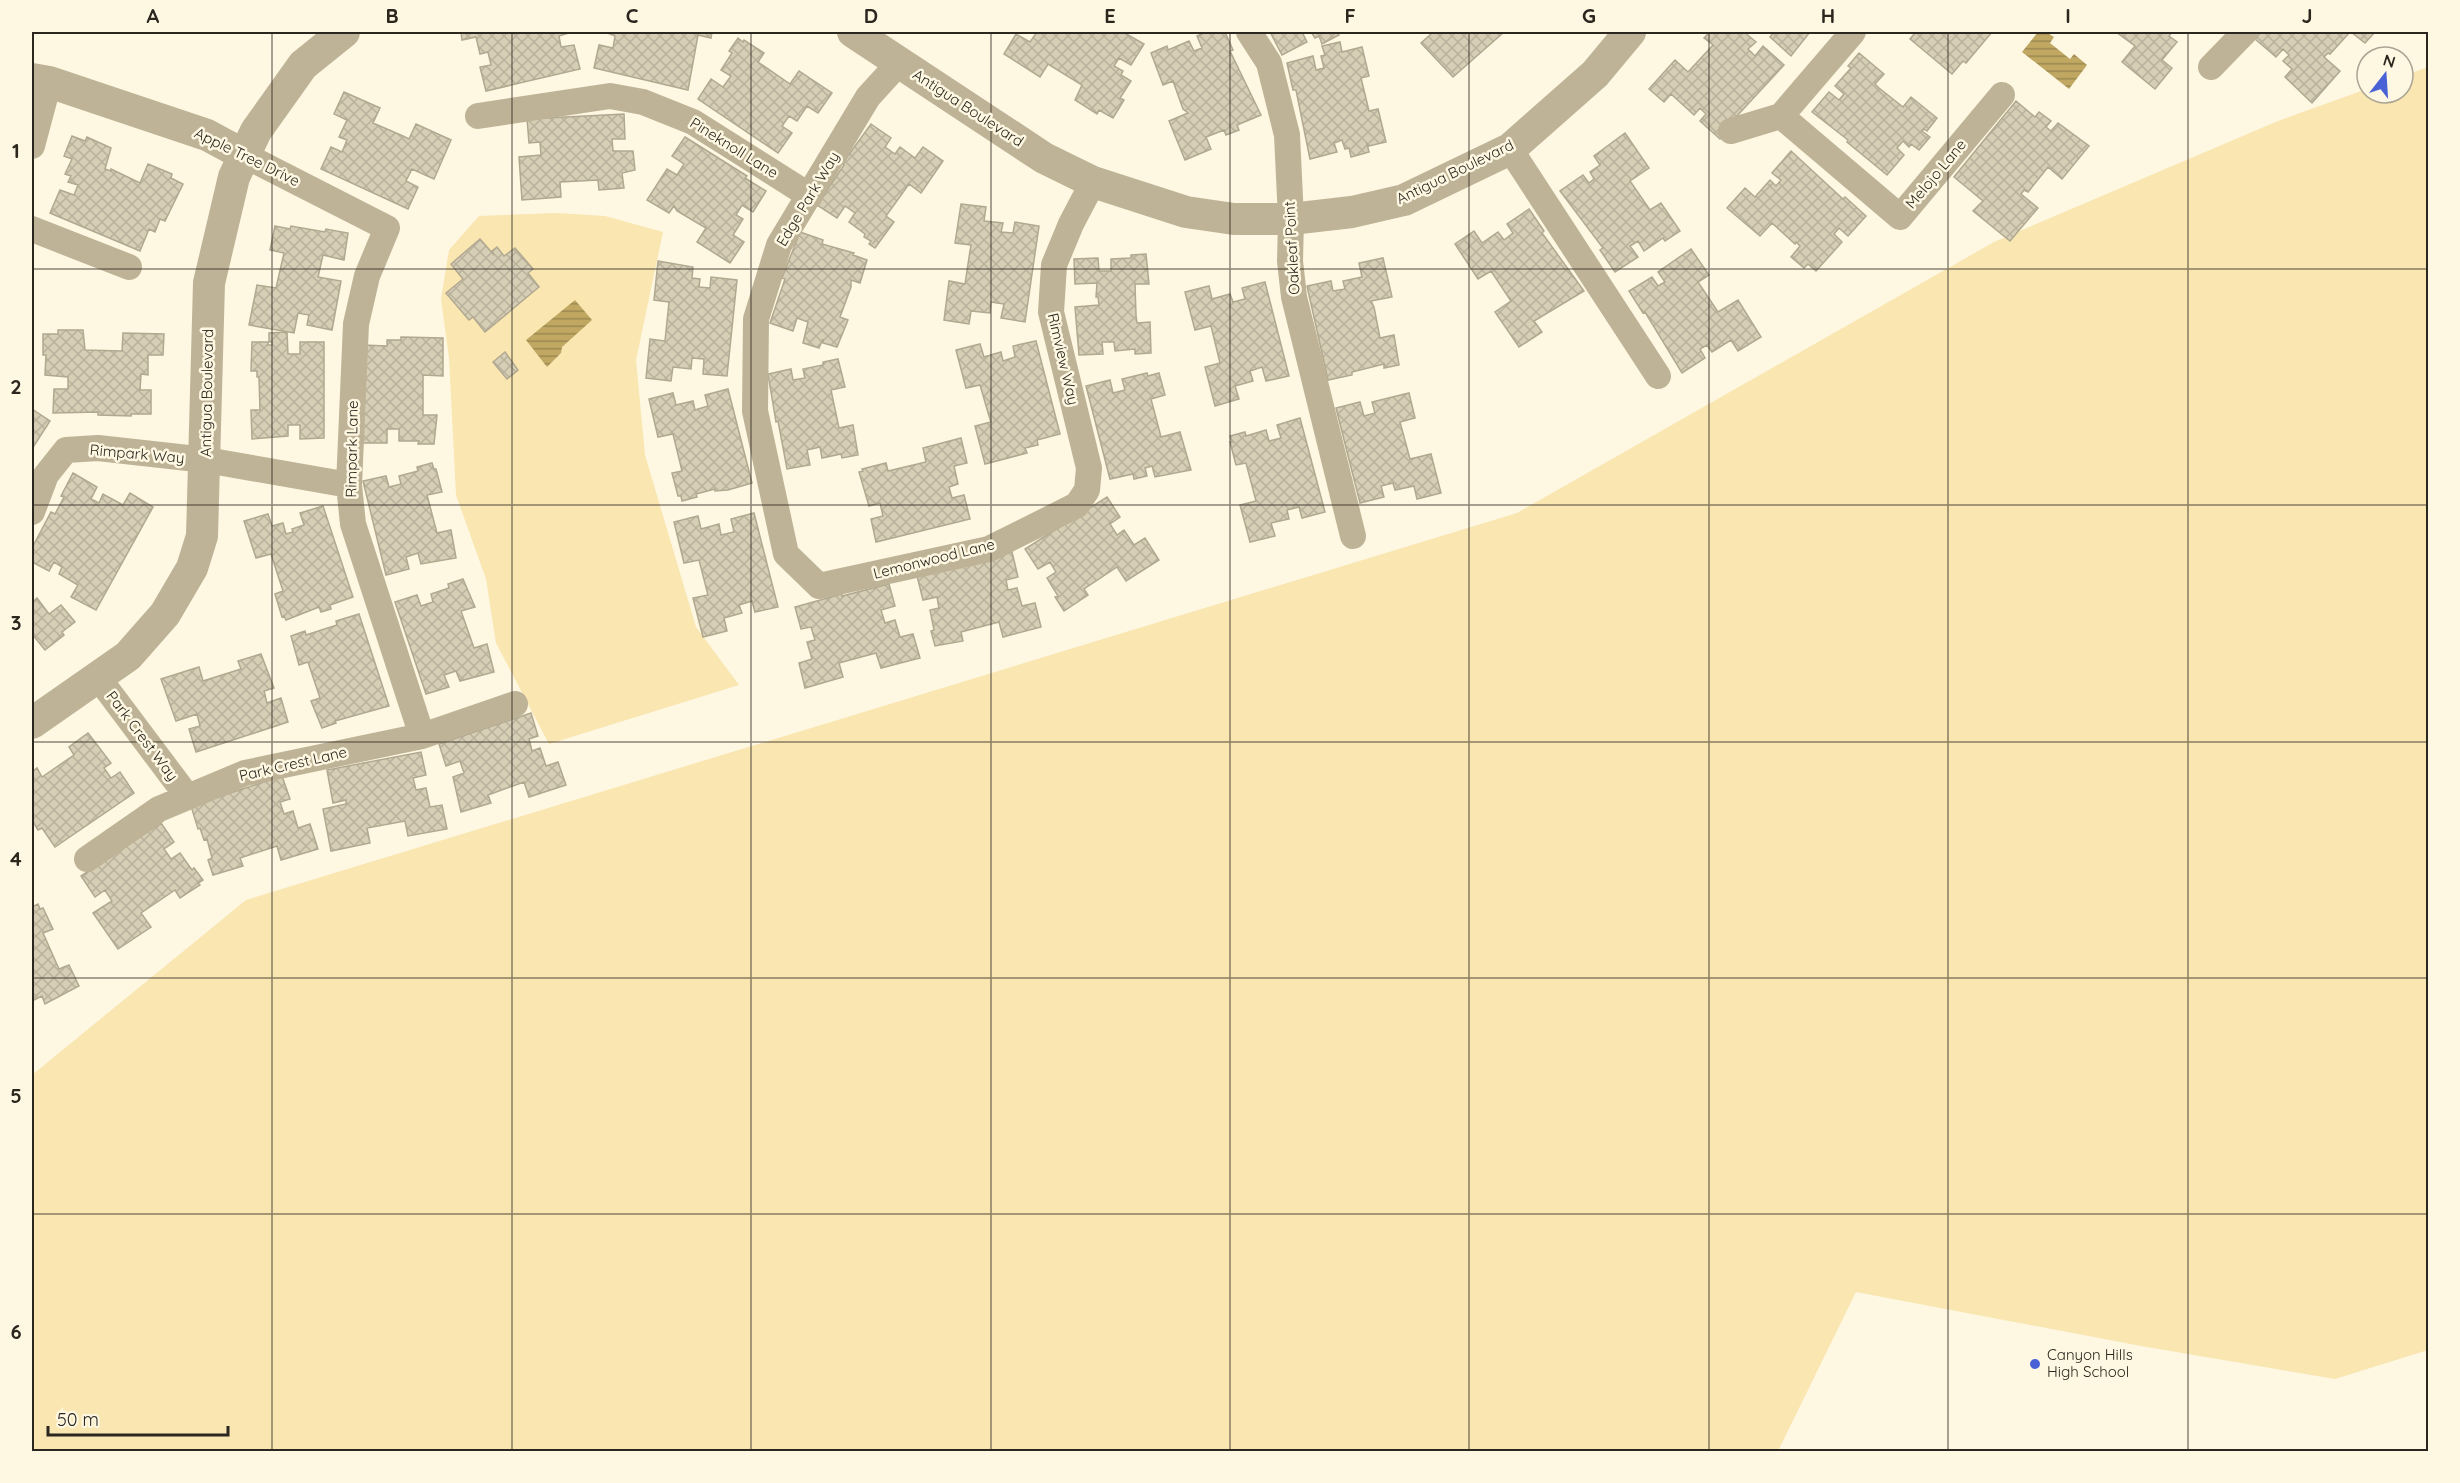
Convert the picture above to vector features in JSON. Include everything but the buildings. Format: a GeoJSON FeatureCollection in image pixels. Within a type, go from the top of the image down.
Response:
{"type":"FeatureCollection","features":[{"type":"Feature","properties":{"kind":"street","name":"Antigua Boulevard"},"geometry":{"type":"LineString","coordinates":[[32,723],[128,656],[165,614],[192,568],[202,536],[206,460],[209,284],[234,177],[256,131],[303,65],[344,32]]}},
{"type":"Feature","properties":{"kind":"street","name":"Antigua Boulevard"},"geometry":{"type":"LineString","coordinates":[[853,32],[1044,158],[1093,182],[1186,212],[1234,219],[1291,219],[1352,212],[1404,200],[1510,149],[1595,74],[1630,32]]}},
{"type":"Feature","properties":{"kind":"street","name":"Oakleaf Point"},"geometry":{"type":"LineString","coordinates":[[1249,32],[1269,63],[1287,135],[1291,219],[1290,261],[1294,297],[1353,536]]}},
{"type":"Feature","properties":{"kind":"street"},"geometry":{"type":"LineString","coordinates":[[1731,131],[1780,116],[1853,32]]}},
{"type":"Feature","properties":{"kind":"street"},"geometry":{"type":"LineString","coordinates":[[2211,67],[2245,32]]}},
{"type":"Feature","properties":{"kind":"street","name":"Edge Park Way"},"geometry":{"type":"LineString","coordinates":[[819,586],[786,554],[755,411],[756,319],[779,245],[868,97],[899,63]]}},
{"type":"Feature","properties":{"kind":"street","name":"Apple Tree Drive"},"geometry":{"type":"LineString","coordinates":[[40,80],[207,135],[387,228]]}},
{"type":"Feature","properties":{"kind":"street"},"geometry":{"type":"LineString","coordinates":[[32,146],[40,80]]}},
{"type":"Feature","properties":{"kind":"street","name":"Melojo Lane"},"geometry":{"type":"LineString","coordinates":[[1780,116],[1900,217],[2002,95]]}},
{"type":"Feature","properties":{"kind":"street","name":"Pineknoll Lane"},"geometry":{"type":"LineString","coordinates":[[478,116],[610,96],[643,102],[693,122],[810,196]]}},
{"type":"Feature","properties":{"kind":"street"},"geometry":{"type":"LineString","coordinates":[[1510,149],[1658,376]]}},
{"type":"Feature","properties":{"kind":"street","name":"Rimview Way"},"geometry":{"type":"LineString","coordinates":[[1077,505],[1087,490],[1089,468],[1051,312],[1054,265],[1071,224],[1093,182]]}},
{"type":"Feature","properties":{"kind":"street","name":"Rimpark Lane"},"geometry":{"type":"LineString","coordinates":[[387,228],[367,276],[356,324],[349,485],[353,524],[422,736]]}},
{"type":"Feature","properties":{"kind":"street"},"geometry":{"type":"LineString","coordinates":[[32,230],[129,267]]}},
{"type":"Feature","properties":{"kind":"street","name":"Rimpark Way"},"geometry":{"type":"LineString","coordinates":[[32,512],[46,475],[66,450],[98,448],[206,460],[349,485]]}},
{"type":"Feature","properties":{"kind":"street","name":"Lemonwood Lane"},"geometry":{"type":"LineString","coordinates":[[819,586],[989,549],[1077,505]]}},
{"type":"Feature","properties":{"kind":"street","name":"Park Crest Way"},"geometry":{"type":"LineString","coordinates":[[97,676],[187,796]]}},
{"type":"Feature","properties":{"kind":"street","name":"Park Crest Lane"},"geometry":{"type":"LineString","coordinates":[[87,859],[159,809],[245,772],[422,736],[515,704]]}},
{"type":"Feature","properties":{"kind":"shaded area"},"geometry":{"type":"Polygon","coordinates":[[[2038,32],[2046,32],[2054,37],[2050,43],[2070,59],[2074,54],[2087,65],[2069,89],[2022,52],[2038,32]]]}},
{"type":"Feature","properties":{"kind":"shaded area"},"geometry":{"type":"Polygon","coordinates":[[[2428,67],[2428,1350],[2335,1379],[2141,1346],[1856,1292],[1778,1451],[32,1452],[32,1075],[246,900],[1517,513],[1994,242],[2278,121],[2355,93],[2355,105],[2415,105],[2415,72],[2428,67]]]}},
{"type":"Feature","properties":{"kind":"shaded area"},"geometry":{"type":"Polygon","coordinates":[[[556,213],[605,216],[663,232],[636,360],[645,455],[696,627],[739,685],[549,744],[496,643],[486,579],[456,495],[449,358],[441,299],[449,250],[479,216],[556,213]]]}},
{"type":"Feature","properties":{"kind":"shaded area"},"geometry":{"type":"Polygon","coordinates":[[[575,300],[592,320],[562,347],[561,353],[547,367],[526,340],[575,300]]]}},
{"type":"Feature","properties":{"kind":"place","name":"Canyon Hills High School"},"geometry":{"type":"Point","coordinates":[2035,1364]}}]}
